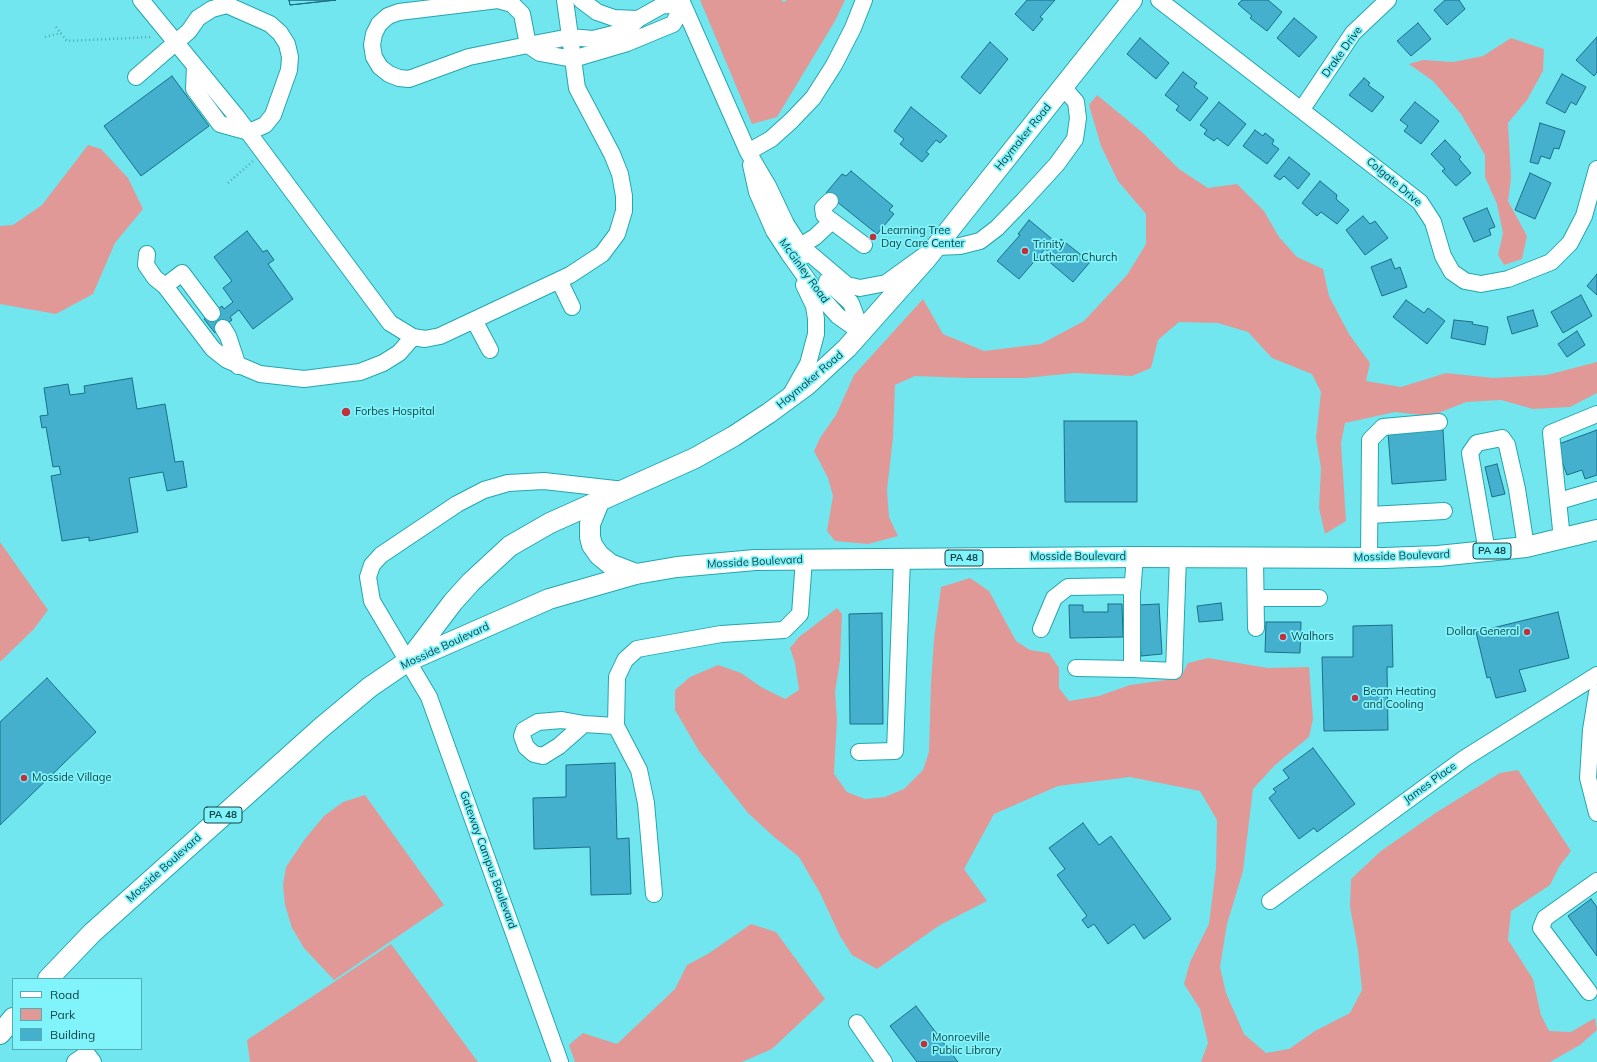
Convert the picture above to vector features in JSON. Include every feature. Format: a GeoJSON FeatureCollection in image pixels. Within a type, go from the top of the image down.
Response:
{"type":"FeatureCollection","features":[{"type":"Feature","properties":{"kind":"main road","name":"Haymaker Road"},"geometry":{"type":"LineString","coordinates":[[408,662],[453,602],[471,582],[510,546],[550,523],[599,502],[708,451],[734,436],[807,385],[862,333],[936,247],[1132,0]]}},
{"type":"Feature","properties":{"kind":"main road"},"geometry":{"type":"LineString","coordinates":[[599,502],[590,524],[592,546],[599,555],[610,564],[636,574]]}},
{"type":"Feature","properties":{"kind":"main road","name":"Mosside Boulevard"},"geometry":{"type":"LineString","coordinates":[[49,978],[92,933],[322,727],[370,687],[408,662],[549,599],[636,574],[677,567],[755,560],[1135,557],[1369,558],[1438,556],[1526,547],[1597,530]]}},
{"type":"Feature","properties":{"kind":"main road"},"geometry":{"type":"LineString","coordinates":[[0,1034],[12,1019]]}},
{"type":"Feature","properties":{"kind":"street"},"geometry":{"type":"LineString","coordinates":[[141,0],[177,42],[195,66],[194,89],[220,124],[249,132],[390,323],[413,337],[425,339],[440,336],[559,280],[591,263],[602,254],[617,234],[624,211],[624,196],[620,174],[612,154],[576,88],[565,0]]}},
{"type":"Feature","properties":{"kind":"street"},"geometry":{"type":"LineString","coordinates":[[638,19],[625,31],[593,39],[570,37],[528,45],[452,62],[409,79],[399,78],[389,74],[377,62],[372,45],[374,34],[379,24],[388,16],[399,12],[498,0],[512,4],[522,14],[528,45],[540,53],[573,59],[627,43],[673,24],[682,3],[663,5],[638,19]]}},
{"type":"Feature","properties":{"kind":"street"},"geometry":{"type":"LineString","coordinates":[[581,0],[597,12],[614,18],[638,19]]}},
{"type":"Feature","properties":{"kind":"street"},"geometry":{"type":"LineString","coordinates":[[748,152],[771,138],[791,121],[813,98],[834,65],[853,28],[864,0]]}},
{"type":"Feature","properties":{"kind":"street","name":"Colgate Drive"},"geometry":{"type":"LineString","coordinates":[[1159,0],[1302,109],[1420,202],[1433,222],[1443,256],[1452,272],[1465,281],[1481,284],[1508,279],[1551,262],[1570,243],[1584,216],[1597,169]]}},
{"type":"Feature","properties":{"kind":"street","name":"Drake Drive"},"geometry":{"type":"LineString","coordinates":[[1302,109],[1353,33],[1388,0]]}},
{"type":"Feature","properties":{"kind":"street","name":"McGinley Road"},"geometry":{"type":"LineString","coordinates":[[682,3],[748,152],[768,186],[786,224],[795,250],[851,303],[862,333]]}},
{"type":"Feature","properties":{"kind":"street"},"geometry":{"type":"LineString","coordinates":[[136,77],[177,42],[198,18],[212,9],[227,5],[270,24],[280,33],[287,44],[290,57],[289,70],[273,114],[265,125],[249,132]]}},
{"type":"Feature","properties":{"kind":"street"},"geometry":{"type":"LineString","coordinates":[[795,250],[847,285],[860,288],[886,283],[936,247],[960,246],[980,241],[998,228],[1057,164],[1075,139],[1078,118],[1076,102],[1063,87]]}},
{"type":"Feature","properties":{"kind":"street"},"geometry":{"type":"LineString","coordinates":[[830,201],[823,211],[832,221],[864,245]]}},
{"type":"Feature","properties":{"kind":"street"},"geometry":{"type":"LineString","coordinates":[[795,250],[815,237],[832,221]]}},
{"type":"Feature","properties":{"kind":"street"},"geometry":{"type":"LineString","coordinates":[[788,399],[808,364],[813,350],[816,319],[808,292],[798,276],[795,250]]}},
{"type":"Feature","properties":{"kind":"street"},"geometry":{"type":"LineString","coordinates":[[212,313],[182,273],[165,286],[213,349],[238,366],[260,374],[304,379],[360,372],[383,363],[399,353],[413,337]]}},
{"type":"Feature","properties":{"kind":"street"},"geometry":{"type":"LineString","coordinates":[[559,280],[572,307]]}},
{"type":"Feature","properties":{"kind":"street"},"geometry":{"type":"LineString","coordinates":[[474,320],[490,350]]}},
{"type":"Feature","properties":{"kind":"street"},"geometry":{"type":"LineString","coordinates":[[223,328],[228,336],[238,366]]}},
{"type":"Feature","properties":{"kind":"street"},"geometry":{"type":"LineString","coordinates":[[1562,539],[1551,433],[1597,414]]}},
{"type":"Feature","properties":{"kind":"street"},"geometry":{"type":"LineString","coordinates":[[1369,558],[1370,440],[1383,427],[1439,422]]}},
{"type":"Feature","properties":{"kind":"street"},"geometry":{"type":"LineString","coordinates":[[1487,552],[1470,453],[1477,443],[1502,438],[1507,445],[1518,489],[1526,547]]}},
{"type":"Feature","properties":{"kind":"street","name":"Gateway Campus Boulevard"},"geometry":{"type":"LineString","coordinates":[[560,1062],[429,697],[372,600],[368,577],[372,565],[381,555],[457,504],[484,490],[508,483],[544,481],[624,490]]}},
{"type":"Feature","properties":{"kind":"street"},"geometry":{"type":"LineString","coordinates":[[1559,501],[1597,490]]}},
{"type":"Feature","properties":{"kind":"street"},"geometry":{"type":"LineString","coordinates":[[1370,515],[1444,511]]}},
{"type":"Feature","properties":{"kind":"street"},"geometry":{"type":"LineString","coordinates":[[1132,669],[1132,586],[1135,557]]}},
{"type":"Feature","properties":{"kind":"street"},"geometry":{"type":"LineString","coordinates":[[1076,668],[1174,671],[1178,557]]}},
{"type":"Feature","properties":{"kind":"street"},"geometry":{"type":"LineString","coordinates":[[1255,558],[1256,628]]}},
{"type":"Feature","properties":{"kind":"street"},"geometry":{"type":"LineString","coordinates":[[654,894],[646,803],[639,770],[616,726],[617,677],[625,660],[637,649],[721,634],[784,630],[800,614],[804,559]]}},
{"type":"Feature","properties":{"kind":"street"},"geometry":{"type":"LineString","coordinates":[[859,752],[895,751],[902,559]]}},
{"type":"Feature","properties":{"kind":"street"},"geometry":{"type":"LineString","coordinates":[[1041,629],[1054,598],[1068,587],[1132,586]]}},
{"type":"Feature","properties":{"kind":"street"},"geometry":{"type":"LineString","coordinates":[[1256,598],[1319,598]]}},
{"type":"Feature","properties":{"kind":"street","name":"James Place"},"geometry":{"type":"LineString","coordinates":[[1270,901],[1465,758],[1597,675]]}},
{"type":"Feature","properties":{"kind":"street"},"geometry":{"type":"LineString","coordinates":[[1597,693],[1591,730],[1588,778],[1597,813]]}},
{"type":"Feature","properties":{"kind":"street"},"geometry":{"type":"LineString","coordinates":[[584,724],[616,726]]}},
{"type":"Feature","properties":{"kind":"street"},"geometry":{"type":"LineString","coordinates":[[1589,992],[1541,928],[1546,918],[1597,881]]}},
{"type":"Feature","properties":{"kind":"street"},"geometry":{"type":"LineString","coordinates":[[857,1023],[884,1062]]}},
{"type":"Feature","properties":{"kind":"street"},"geometry":{"type":"LineString","coordinates":[[75,1062],[87,1054],[94,1062]]}},
{"type":"Feature","properties":{"kind":"path"},"geometry":{"type":"LineString","coordinates":[[56,27],[67,41],[153,37]]}},
{"type":"Feature","properties":{"kind":"path"},"geometry":{"type":"LineString","coordinates":[[46,36],[61,33]]}},
{"type":"Feature","properties":{"kind":"path"},"geometry":{"type":"LineString","coordinates":[[228,183],[264,153]]}},
{"type":"Feature","properties":{"kind":"green space"},"geometry":{"type":"Polygon","coordinates":[[[700,0],[781,0],[784,2],[787,0],[845,0],[835,21],[777,117],[752,124],[700,0]]]}},
{"type":"Feature","properties":{"kind":"green space"},"geometry":{"type":"Polygon","coordinates":[[[1511,38],[1544,49],[1543,71],[1527,100],[1508,123],[1511,178],[1508,201],[1527,236],[1522,259],[1504,265],[1498,255],[1503,233],[1497,204],[1485,177],[1485,155],[1461,114],[1433,81],[1409,64],[1423,60],[1453,62],[1483,56],[1511,38]]]}},
{"type":"Feature","properties":{"kind":"green space"},"geometry":{"type":"Polygon","coordinates":[[[1097,95],[1142,132],[1179,169],[1208,188],[1237,184],[1264,211],[1279,237],[1297,257],[1323,269],[1329,296],[1349,334],[1370,363],[1366,381],[1401,387],[1446,373],[1493,378],[1547,375],[1597,362],[1597,393],[1570,407],[1533,409],[1501,400],[1466,402],[1431,416],[1395,412],[1345,423],[1341,443],[1346,521],[1325,534],[1319,508],[1321,468],[1316,438],[1321,392],[1312,374],[1272,358],[1248,332],[1218,323],[1179,322],[1158,340],[1151,368],[1132,376],[1074,373],[1026,378],[915,376],[895,385],[893,438],[887,490],[889,517],[898,536],[868,544],[835,541],[827,531],[833,496],[828,478],[814,451],[820,438],[836,415],[854,375],[923,299],[943,334],[984,351],[1041,344],[1084,321],[1127,275],[1146,244],[1146,214],[1118,181],[1101,146],[1089,105],[1097,95]]]}},
{"type":"Feature","properties":{"kind":"green space"},"geometry":{"type":"Polygon","coordinates":[[[88,145],[101,149],[128,178],[143,209],[115,243],[93,294],[56,314],[0,304],[0,226],[13,225],[42,205],[88,145]]]}},
{"type":"Feature","properties":{"kind":"green space"},"geometry":{"type":"Polygon","coordinates":[[[0,542],[48,610],[34,629],[0,662],[0,542]]]}},
{"type":"Feature","properties":{"kind":"green space"},"geometry":{"type":"Polygon","coordinates":[[[970,578],[989,591],[1016,641],[1030,650],[1049,653],[1059,668],[1059,688],[1069,701],[1099,696],[1130,685],[1180,678],[1188,663],[1208,658],[1268,668],[1309,667],[1313,719],[1309,737],[1275,765],[1253,789],[1243,871],[1227,924],[1220,967],[1226,993],[1244,1034],[1266,1053],[1289,1049],[1315,1031],[1350,1013],[1362,990],[1358,950],[1350,907],[1351,879],[1381,851],[1437,812],[1500,773],[1518,770],[1571,851],[1559,867],[1550,885],[1511,911],[1508,940],[1533,979],[1541,1015],[1549,1031],[1571,1032],[1595,1018],[1597,1030],[1580,1045],[1550,1062],[1201,1062],[1208,1043],[1200,1009],[1184,984],[1190,962],[1209,924],[1216,868],[1217,820],[1200,791],[1130,777],[1058,786],[994,814],[964,869],[987,901],[940,925],[877,969],[852,955],[840,936],[820,893],[799,857],[748,813],[699,751],[675,710],[675,690],[690,677],[718,665],[741,673],[761,687],[785,699],[799,690],[795,663],[790,648],[799,637],[837,608],[842,614],[840,661],[835,692],[837,719],[834,774],[847,792],[865,799],[885,797],[904,789],[923,770],[929,752],[934,639],[941,587],[970,578]]]}},
{"type":"Feature","properties":{"kind":"green space"},"geometry":{"type":"Polygon","coordinates":[[[365,795],[444,905],[334,980],[304,948],[292,928],[285,905],[283,885],[286,867],[305,839],[324,816],[343,802],[365,795]]]}},
{"type":"Feature","properties":{"kind":"green space"},"geometry":{"type":"Polygon","coordinates":[[[751,924],[776,932],[825,999],[772,1049],[742,1062],[575,1062],[569,1045],[583,1033],[617,1044],[675,989],[687,965],[708,954],[751,924]]]}},
{"type":"Feature","properties":{"kind":"green space"},"geometry":{"type":"Polygon","coordinates":[[[391,944],[478,1062],[250,1062],[247,1040],[391,944]]]}},
{"type":"Feature","properties":{"kind":"building"},"geometry":{"type":"Polygon","coordinates":[[[289,0],[336,0],[290,5],[289,0]]]}},
{"type":"Feature","properties":{"kind":"building"},"geometry":{"type":"Polygon","coordinates":[[[289,0],[336,0],[290,5],[289,0]]]}},
{"type":"Feature","properties":{"kind":"building"},"geometry":{"type":"Polygon","coordinates":[[[1027,0],[1055,0],[1040,17],[1043,19],[1033,31],[1015,14],[1027,0]]]}},
{"type":"Feature","properties":{"kind":"building"},"geometry":{"type":"Polygon","coordinates":[[[1242,0],[1268,0],[1282,12],[1267,31],[1250,18],[1252,16],[1238,4],[1242,0]]]}},
{"type":"Feature","properties":{"kind":"building"},"geometry":{"type":"Polygon","coordinates":[[[1445,0],[1459,0],[1465,9],[1447,25],[1434,10],[1445,0]]]}},
{"type":"Feature","properties":{"kind":"building"},"geometry":{"type":"Polygon","coordinates":[[[1294,18],[1317,37],[1299,57],[1277,38],[1294,18]]]}},
{"type":"Feature","properties":{"kind":"building"},"geometry":{"type":"Polygon","coordinates":[[[1418,23],[1431,39],[1411,56],[1397,41],[1418,23]]]}},
{"type":"Feature","properties":{"kind":"building"},"geometry":{"type":"Polygon","coordinates":[[[1597,37],[1597,72],[1594,76],[1576,60],[1597,37]]]}},
{"type":"Feature","properties":{"kind":"building"},"geometry":{"type":"Polygon","coordinates":[[[1140,38],[1169,63],[1156,79],[1127,54],[1140,38]]]}},
{"type":"Feature","properties":{"kind":"building"},"geometry":{"type":"Polygon","coordinates":[[[990,42],[1008,59],[980,94],[961,77],[990,42]]]}},
{"type":"Feature","properties":{"kind":"building"},"geometry":{"type":"Polygon","coordinates":[[[1183,72],[1197,83],[1194,87],[1208,98],[1190,121],[1176,110],[1179,106],[1165,95],[1183,72]]]}},
{"type":"Feature","properties":{"kind":"building"},"geometry":{"type":"Polygon","coordinates":[[[1562,74],[1586,87],[1576,105],[1571,102],[1565,113],[1546,103],[1562,74]]]}},
{"type":"Feature","properties":{"kind":"building"},"geometry":{"type":"Polygon","coordinates":[[[172,76],[209,126],[141,176],[104,126],[172,76]]]}},
{"type":"Feature","properties":{"kind":"building"},"geometry":{"type":"Polygon","coordinates":[[[1364,78],[1370,83],[1368,85],[1384,97],[1372,112],[1349,95],[1364,78]]]}},
{"type":"Feature","properties":{"kind":"building"},"geometry":{"type":"Polygon","coordinates":[[[1219,102],[1246,124],[1228,146],[1217,138],[1214,141],[1204,134],[1207,130],[1200,125],[1219,102]]]}},
{"type":"Feature","properties":{"kind":"building"},"geometry":{"type":"Polygon","coordinates":[[[1415,102],[1439,121],[1421,144],[1404,131],[1408,126],[1400,120],[1415,102]]]}},
{"type":"Feature","properties":{"kind":"building"},"geometry":{"type":"Polygon","coordinates":[[[911,107],[947,136],[940,143],[936,140],[926,152],[929,154],[922,162],[900,144],[904,139],[894,131],[911,107]]]}},
{"type":"Feature","properties":{"kind":"building"},"geometry":{"type":"Polygon","coordinates":[[[1540,123],[1565,131],[1559,149],[1554,148],[1550,159],[1541,156],[1538,164],[1530,162],[1540,123]]]}},
{"type":"Feature","properties":{"kind":"building"},"geometry":{"type":"Polygon","coordinates":[[[1255,130],[1263,136],[1265,133],[1274,140],[1272,144],[1279,149],[1267,164],[1243,146],[1255,130]]]}},
{"type":"Feature","properties":{"kind":"building"},"geometry":{"type":"Polygon","coordinates":[[[1445,140],[1461,157],[1459,159],[1471,173],[1456,186],[1442,171],[1445,169],[1431,154],[1445,140]]]}},
{"type":"Feature","properties":{"kind":"building"},"geometry":{"type":"Polygon","coordinates":[[[1289,157],[1310,174],[1298,189],[1284,176],[1280,180],[1274,176],[1289,157]]]}},
{"type":"Feature","properties":{"kind":"building"},"geometry":{"type":"Polygon","coordinates":[[[851,171],[893,206],[889,210],[894,214],[877,234],[826,193],[842,174],[846,176],[851,171]]]}},
{"type":"Feature","properties":{"kind":"building"},"geometry":{"type":"Polygon","coordinates":[[[1530,173],[1551,183],[1535,219],[1515,210],[1530,173]]]}},
{"type":"Feature","properties":{"kind":"building"},"geometry":{"type":"Polygon","coordinates":[[[1320,181],[1337,195],[1336,199],[1349,210],[1337,224],[1321,212],[1317,216],[1302,203],[1320,181]]]}},
{"type":"Feature","properties":{"kind":"building"},"geometry":{"type":"Polygon","coordinates":[[[1487,208],[1495,227],[1489,229],[1491,235],[1474,242],[1463,218],[1487,208]]]}},
{"type":"Feature","properties":{"kind":"building"},"geometry":{"type":"Polygon","coordinates":[[[1363,216],[1370,224],[1375,221],[1388,238],[1365,255],[1346,230],[1363,216]]]}},
{"type":"Feature","properties":{"kind":"building","name":"Trinity Lutheran Church"},"geometry":{"type":"Polygon","coordinates":[[[1029,220],[1052,239],[1049,244],[1054,248],[1061,239],[1090,262],[1073,282],[1046,259],[1050,253],[1045,249],[1019,279],[997,261],[1020,235],[1018,234],[1029,220]]]}},
{"type":"Feature","properties":{"kind":"building"},"geometry":{"type":"Polygon","coordinates":[[[247,231],[263,252],[267,250],[274,260],[268,264],[293,299],[253,329],[239,310],[230,317],[232,320],[215,333],[204,319],[222,306],[224,309],[233,302],[223,288],[232,281],[214,257],[247,231]]]}},
{"type":"Feature","properties":{"kind":"building"},"geometry":{"type":"Polygon","coordinates":[[[1391,259],[1395,269],[1400,267],[1407,287],[1382,296],[1371,267],[1391,259]]]}},
{"type":"Feature","properties":{"kind":"building"},"geometry":{"type":"Polygon","coordinates":[[[1597,274],[1597,295],[1587,286],[1597,274]]]}},
{"type":"Feature","properties":{"kind":"building"},"geometry":{"type":"Polygon","coordinates":[[[1581,295],[1592,316],[1563,333],[1551,312],[1581,295]]]}},
{"type":"Feature","properties":{"kind":"building"},"geometry":{"type":"Polygon","coordinates":[[[1406,300],[1424,313],[1428,308],[1445,321],[1427,344],[1393,317],[1406,300]]]}},
{"type":"Feature","properties":{"kind":"building"},"geometry":{"type":"Polygon","coordinates":[[[1533,310],[1538,326],[1512,334],[1507,317],[1533,310]]]}},
{"type":"Feature","properties":{"kind":"building"},"geometry":{"type":"Polygon","coordinates":[[[1454,320],[1473,322],[1472,324],[1488,327],[1485,345],[1451,338],[1454,320]]]}},
{"type":"Feature","properties":{"kind":"building"},"geometry":{"type":"Polygon","coordinates":[[[1577,331],[1585,345],[1567,357],[1558,344],[1577,331]]]}},
{"type":"Feature","properties":{"kind":"building"},"geometry":{"type":"Polygon","coordinates":[[[132,378],[137,409],[165,404],[175,462],[183,461],[187,487],[167,491],[163,472],[129,478],[138,532],[89,541],[89,537],[62,541],[51,476],[61,474],[59,466],[53,467],[46,427],[42,428],[40,416],[48,415],[44,388],[68,384],[70,395],[85,393],[84,386],[132,378]]]}},
{"type":"Feature","properties":{"kind":"building"},"geometry":{"type":"Polygon","coordinates":[[[1064,421],[1137,421],[1137,502],[1065,502],[1064,421]]]}},
{"type":"Feature","properties":{"kind":"building"},"geometry":{"type":"Polygon","coordinates":[[[1443,430],[1446,480],[1392,484],[1388,433],[1443,430]]]}},
{"type":"Feature","properties":{"kind":"building"},"geometry":{"type":"Polygon","coordinates":[[[1597,430],[1597,475],[1585,479],[1582,470],[1567,475],[1556,445],[1597,430]]]}},
{"type":"Feature","properties":{"kind":"building"},"geometry":{"type":"Polygon","coordinates":[[[1497,464],[1505,494],[1492,497],[1485,467],[1497,464]]]}},
{"type":"Feature","properties":{"kind":"building"},"geometry":{"type":"Polygon","coordinates":[[[1221,603],[1223,620],[1199,622],[1197,606],[1221,603]]]}},
{"type":"Feature","properties":{"kind":"building"},"geometry":{"type":"Polygon","coordinates":[[[1108,604],[1122,604],[1123,637],[1070,638],[1069,605],[1083,605],[1083,612],[1108,612],[1108,604]]]}},
{"type":"Feature","properties":{"kind":"building"},"geometry":{"type":"Polygon","coordinates":[[[1159,604],[1162,654],[1141,656],[1138,605],[1159,604]]]}},
{"type":"Feature","properties":{"kind":"building"},"geometry":{"type":"Polygon","coordinates":[[[1558,612],[1569,658],[1519,670],[1526,691],[1496,698],[1490,677],[1487,678],[1476,632],[1558,612]]]}},
{"type":"Feature","properties":{"kind":"building"},"geometry":{"type":"Polygon","coordinates":[[[882,613],[883,724],[850,724],[849,614],[882,613]]]}},
{"type":"Feature","properties":{"kind":"building","name":"Walhors"},"geometry":{"type":"Polygon","coordinates":[[[1266,622],[1301,622],[1300,653],[1265,652],[1266,622]]]}},
{"type":"Feature","properties":{"kind":"building","name":"Beam Heating and Cooling"},"geometry":{"type":"Polygon","coordinates":[[[1392,625],[1393,667],[1387,667],[1388,730],[1324,731],[1322,657],[1353,657],[1353,626],[1392,625]]]}},
{"type":"Feature","properties":{"kind":"building","name":"Mosside Village"},"geometry":{"type":"Polygon","coordinates":[[[47,678],[96,732],[0,825],[0,722],[47,678]]]}},
{"type":"Feature","properties":{"kind":"building"},"geometry":{"type":"Polygon","coordinates":[[[1313,748],[1355,804],[1317,832],[1314,828],[1299,839],[1269,798],[1276,792],[1273,789],[1289,778],[1283,770],[1313,748]]]}},
{"type":"Feature","properties":{"kind":"building"},"geometry":{"type":"Polygon","coordinates":[[[615,763],[617,839],[629,838],[631,894],[591,895],[590,847],[534,849],[533,798],[566,797],[566,765],[615,763]]]}},
{"type":"Feature","properties":{"kind":"building"},"geometry":{"type":"Polygon","coordinates":[[[1083,823],[1099,845],[1111,836],[1171,919],[1144,939],[1134,924],[1108,944],[1094,924],[1088,928],[1082,920],[1087,916],[1057,875],[1065,869],[1049,848],[1083,823]]]}},
{"type":"Feature","properties":{"kind":"building"},"geometry":{"type":"Polygon","coordinates":[[[1591,899],[1597,907],[1597,956],[1568,916],[1591,899]]]}},
{"type":"Feature","properties":{"kind":"building","name":"Monroeville Public Library"},"geometry":{"type":"Polygon","coordinates":[[[916,1006],[958,1062],[917,1062],[890,1026],[916,1006]]]}},
{"type":"Feature","properties":{"kind":"place","name":"Learning Tree Day Care Center"},"geometry":{"type":"Point","coordinates":[873,237]}},
{"type":"Feature","properties":{"kind":"place","name":"Trinity Lutheran Church"},"geometry":{"type":"Point","coordinates":[1025,251]}},
{"type":"Feature","properties":{"kind":"place","name":"Forbes Hospital"},"geometry":{"type":"Point","coordinates":[346,412]}},
{"type":"Feature","properties":{"kind":"place","name":"Dollar General"},"geometry":{"type":"Point","coordinates":[1527,632]}},
{"type":"Feature","properties":{"kind":"place","name":"Walhors"},"geometry":{"type":"Point","coordinates":[1283,637]}},
{"type":"Feature","properties":{"kind":"place","name":"Beam Heating and Cooling"},"geometry":{"type":"Point","coordinates":[1355,698]}},
{"type":"Feature","properties":{"kind":"place","name":"Mosside Village"},"geometry":{"type":"Point","coordinates":[24,778]}},
{"type":"Feature","properties":{"kind":"place","name":"Monroeville Public Library"},"geometry":{"type":"Point","coordinates":[924,1044]}}]}
